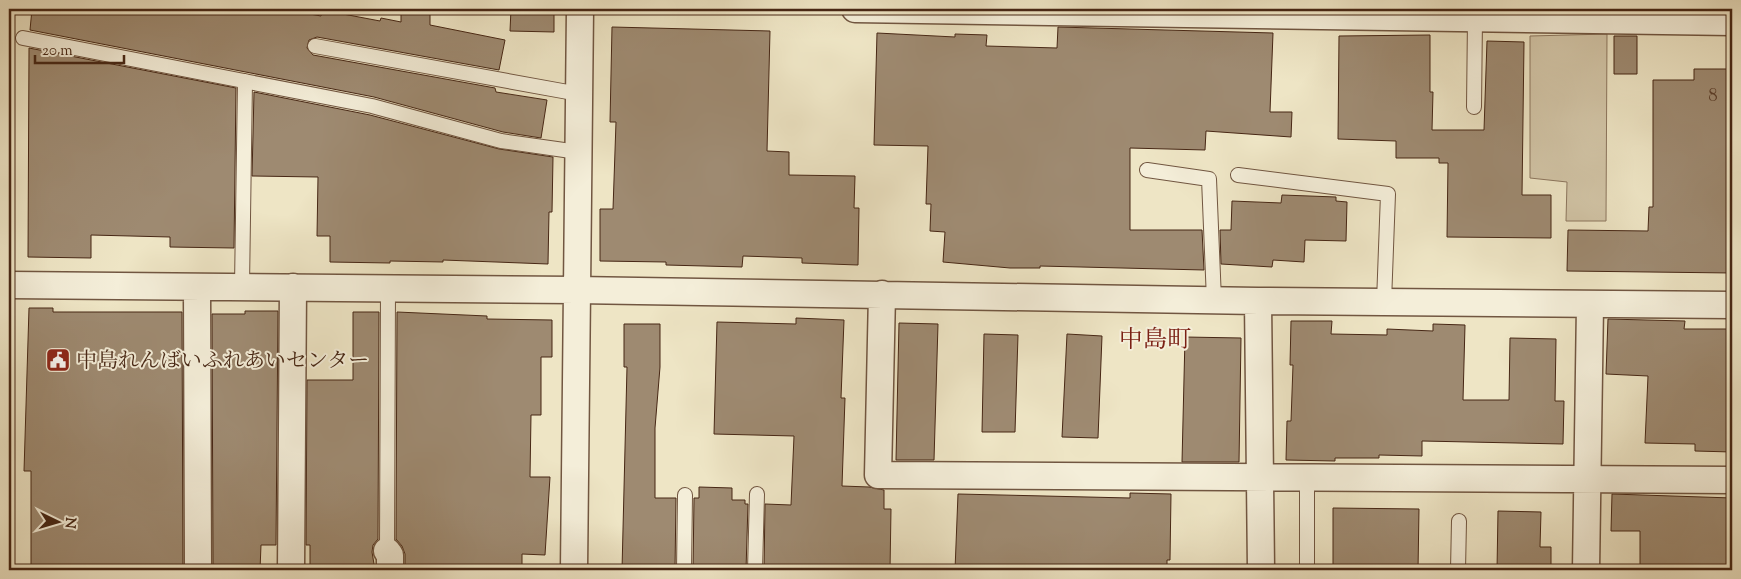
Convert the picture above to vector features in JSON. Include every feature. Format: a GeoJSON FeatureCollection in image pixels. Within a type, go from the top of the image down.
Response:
{"type":"FeatureCollection","features":[{"type":"Feature","properties":{"kind":"street"},"geometry":{"type":"LineString","coordinates":[[574,570],[580,9]]}},
{"type":"Feature","properties":{"kind":"street"},"geometry":{"type":"LineString","coordinates":[[855,9],[1123,11],[1732,22]]}},
{"type":"Feature","properties":{"kind":"street"},"geometry":{"type":"LineString","coordinates":[[9,285],[242,286],[1258,301],[1732,305]]}},
{"type":"Feature","properties":{"kind":"street"},"geometry":{"type":"LineString","coordinates":[[197,287],[198,570]]}},
{"type":"Feature","properties":{"kind":"street"},"geometry":{"type":"LineString","coordinates":[[291,570],[293,287]]}},
{"type":"Feature","properties":{"kind":"street"},"geometry":{"type":"LineString","coordinates":[[882,294],[878,475],[1587,481],[1732,480]]}},
{"type":"Feature","properties":{"kind":"street"},"geometry":{"type":"LineString","coordinates":[[1258,301],[1261,570]]}},
{"type":"Feature","properties":{"kind":"street"},"geometry":{"type":"LineString","coordinates":[[1586,570],[1590,305]]}},
{"type":"Feature","properties":{"kind":"lane"},"geometry":{"type":"LineString","coordinates":[[1474,107],[1475,18]]}},
{"type":"Feature","properties":{"kind":"lane"},"geometry":{"type":"LineString","coordinates":[[23,38],[372,106],[501,141],[578,152]]}},
{"type":"Feature","properties":{"kind":"lane"},"geometry":{"type":"LineString","coordinates":[[315,46],[579,94]]}},
{"type":"Feature","properties":{"kind":"lane"},"geometry":{"type":"LineString","coordinates":[[242,286],[245,81]]}},
{"type":"Feature","properties":{"kind":"lane"},"geometry":{"type":"LineString","coordinates":[[1147,170],[1209,179],[1214,300]]}},
{"type":"Feature","properties":{"kind":"lane"},"geometry":{"type":"LineString","coordinates":[[1238,175],[1388,194],[1384,302]]}},
{"type":"Feature","properties":{"kind":"lane"},"geometry":{"type":"LineString","coordinates":[[388,288],[388,560]]}},
{"type":"Feature","properties":{"kind":"lane"},"geometry":{"type":"LineString","coordinates":[[1307,479],[1307,570]]}},
{"type":"Feature","properties":{"kind":"lane"},"geometry":{"type":"LineString","coordinates":[[755,570],[758,494]]}},
{"type":"Feature","properties":{"kind":"lane"},"geometry":{"type":"LineString","coordinates":[[684,570],[685,495]]}},
{"type":"Feature","properties":{"kind":"lane"},"geometry":{"type":"LineString","coordinates":[[1458,570],[1459,521]]}},
{"type":"Feature","properties":{"kind":"shaded area"},"geometry":{"type":"Polygon","coordinates":[[[1607,34],[1606,221],[1566,221],[1567,182],[1530,178],[1530,36],[1607,34]]]}},
{"type":"Feature","properties":{"kind":"building"},"geometry":{"type":"Polygon","coordinates":[[[32,9],[283,9],[321,16],[322,10],[380,21],[381,18],[401,22],[401,9],[430,9],[430,25],[505,40],[499,70],[317,37],[309,40],[307,48],[313,55],[495,88],[496,92],[547,100],[541,138],[503,132],[374,97],[30,30],[32,9]]]}},
{"type":"Feature","properties":{"kind":"building"},"geometry":{"type":"Polygon","coordinates":[[[511,9],[554,9],[554,32],[510,31],[511,9]]]}},
{"type":"Feature","properties":{"kind":"building"},"geometry":{"type":"Polygon","coordinates":[[[612,27],[770,31],[767,151],[789,152],[789,175],[855,176],[854,208],[859,208],[858,265],[802,263],[802,258],[743,256],[742,267],[666,265],[666,262],[600,261],[600,209],[613,209],[616,122],[610,122],[612,27]]]}},
{"type":"Feature","properties":{"kind":"building"},"geometry":{"type":"Polygon","coordinates":[[[1058,27],[1273,33],[1270,112],[1292,112],[1291,137],[1206,131],[1205,150],[1130,148],[1130,230],[1202,230],[1204,270],[1040,266],[1040,268],[1010,268],[943,262],[945,232],[930,231],[931,204],[926,204],[928,146],[874,145],[877,33],[955,37],[955,34],[987,35],[986,46],[1057,48],[1058,27]]]}},
{"type":"Feature","properties":{"kind":"building"},"geometry":{"type":"Polygon","coordinates":[[[1430,35],[1430,92],[1433,92],[1432,130],[1484,130],[1487,41],[1524,42],[1522,195],[1551,195],[1551,238],[1447,237],[1448,163],[1439,163],[1439,158],[1396,158],[1396,141],[1338,139],[1339,36],[1430,35]]]}},
{"type":"Feature","properties":{"kind":"building"},"geometry":{"type":"Polygon","coordinates":[[[1614,36],[1637,36],[1637,74],[1614,74],[1614,36]]]}},
{"type":"Feature","properties":{"kind":"building"},"geometry":{"type":"Polygon","coordinates":[[[29,48],[236,88],[234,248],[170,247],[170,237],[91,235],[91,258],[28,257],[29,48]]]}},
{"type":"Feature","properties":{"kind":"building"},"geometry":{"type":"Polygon","coordinates":[[[1694,69],[1732,69],[1732,273],[1567,271],[1568,230],[1648,231],[1649,207],[1653,207],[1653,80],[1694,80],[1694,69]]]}},
{"type":"Feature","properties":{"kind":"building"},"geometry":{"type":"Polygon","coordinates":[[[254,92],[370,115],[499,149],[553,157],[552,212],[549,212],[548,264],[443,260],[443,262],[390,261],[390,263],[330,262],[330,236],[317,236],[318,177],[252,176],[254,92]]]}},
{"type":"Feature","properties":{"kind":"building"},"geometry":{"type":"Polygon","coordinates":[[[1282,195],[1336,197],[1336,201],[1347,202],[1346,241],[1305,240],[1304,262],[1273,260],[1272,267],[1221,264],[1220,230],[1231,230],[1232,201],[1281,203],[1282,195]]]}},
{"type":"Feature","properties":{"kind":"building"},"geometry":{"type":"Polygon","coordinates":[[[29,308],[53,308],[53,312],[182,312],[183,570],[31,570],[31,471],[24,471],[29,308]]]}},
{"type":"Feature","properties":{"kind":"building"},"geometry":{"type":"Polygon","coordinates":[[[245,311],[278,311],[276,545],[261,545],[260,570],[213,570],[212,314],[245,314],[245,311]]]}},
{"type":"Feature","properties":{"kind":"building"},"geometry":{"type":"Polygon","coordinates":[[[353,312],[379,312],[378,539],[373,545],[372,552],[375,570],[310,570],[310,545],[306,545],[307,380],[353,380],[353,312]]]}},
{"type":"Feature","properties":{"kind":"building"},"geometry":{"type":"Polygon","coordinates":[[[397,312],[487,316],[487,319],[552,320],[552,357],[541,357],[541,415],[531,415],[530,477],[550,477],[545,555],[522,554],[522,570],[405,570],[405,554],[402,546],[396,539],[397,312]]]}},
{"type":"Feature","properties":{"kind":"building"},"geometry":{"type":"Polygon","coordinates":[[[796,318],[844,320],[841,398],[845,398],[842,486],[869,487],[884,490],[884,509],[891,509],[890,570],[764,570],[765,504],[791,505],[794,436],[714,434],[717,322],[796,324],[796,318]]]}},
{"type":"Feature","properties":{"kind":"building"},"geometry":{"type":"Polygon","coordinates":[[[1608,319],[1685,321],[1684,329],[1732,329],[1732,452],[1695,451],[1695,444],[1645,443],[1648,376],[1606,374],[1608,319]]]}},
{"type":"Feature","properties":{"kind":"building"},"geometry":{"type":"Polygon","coordinates":[[[1291,321],[1332,321],[1331,334],[1387,335],[1387,329],[1433,331],[1433,324],[1465,325],[1463,400],[1509,400],[1510,338],[1556,339],[1555,401],[1564,401],[1563,444],[1422,441],[1422,456],[1379,455],[1379,458],[1335,458],[1335,461],[1286,460],[1287,421],[1291,421],[1293,365],[1290,365],[1291,321]]]}},
{"type":"Feature","properties":{"kind":"building"},"geometry":{"type":"Polygon","coordinates":[[[899,323],[938,324],[934,460],[896,460],[899,323]]]}},
{"type":"Feature","properties":{"kind":"building"},"geometry":{"type":"Polygon","coordinates":[[[624,324],[660,324],[660,367],[655,428],[655,498],[676,498],[675,570],[622,570],[627,367],[624,367],[624,324]]]}},
{"type":"Feature","properties":{"kind":"building"},"geometry":{"type":"Polygon","coordinates":[[[984,334],[1018,335],[1015,432],[982,432],[984,334]]]}},
{"type":"Feature","properties":{"kind":"building"},"geometry":{"type":"Polygon","coordinates":[[[1067,334],[1102,336],[1098,438],[1062,437],[1067,334]]]}},
{"type":"Feature","properties":{"kind":"building"},"geometry":{"type":"Polygon","coordinates":[[[1185,337],[1241,338],[1239,462],[1182,462],[1185,337]]]}},
{"type":"Feature","properties":{"kind":"building"},"geometry":{"type":"Polygon","coordinates":[[[699,487],[732,488],[732,500],[745,500],[745,504],[748,504],[746,570],[693,570],[694,498],[699,498],[699,487]]]}},
{"type":"Feature","properties":{"kind":"building"},"geometry":{"type":"Polygon","coordinates":[[[1130,493],[1171,494],[1170,560],[1167,560],[1167,570],[955,570],[958,494],[1130,498],[1130,493]]]}},
{"type":"Feature","properties":{"kind":"building"},"geometry":{"type":"Polygon","coordinates":[[[1612,494],[1732,498],[1732,570],[1640,570],[1640,531],[1611,531],[1612,494]]]}},
{"type":"Feature","properties":{"kind":"building"},"geometry":{"type":"Polygon","coordinates":[[[1333,508],[1419,509],[1418,570],[1333,570],[1333,508]]]}},
{"type":"Feature","properties":{"kind":"building"},"geometry":{"type":"Polygon","coordinates":[[[1498,511],[1541,512],[1540,547],[1551,547],[1551,570],[1497,570],[1498,511]]]}},
{"type":"Feature","properties":{"kind":"place","name":"中島れんばいふれあいセンター"},"geometry":{"type":"Point","coordinates":[58,360]}},
{"type":"Feature","properties":{"kind":"district","name":"中島町"},"geometry":{"type":"Point","coordinates":[1155,339]}}]}
